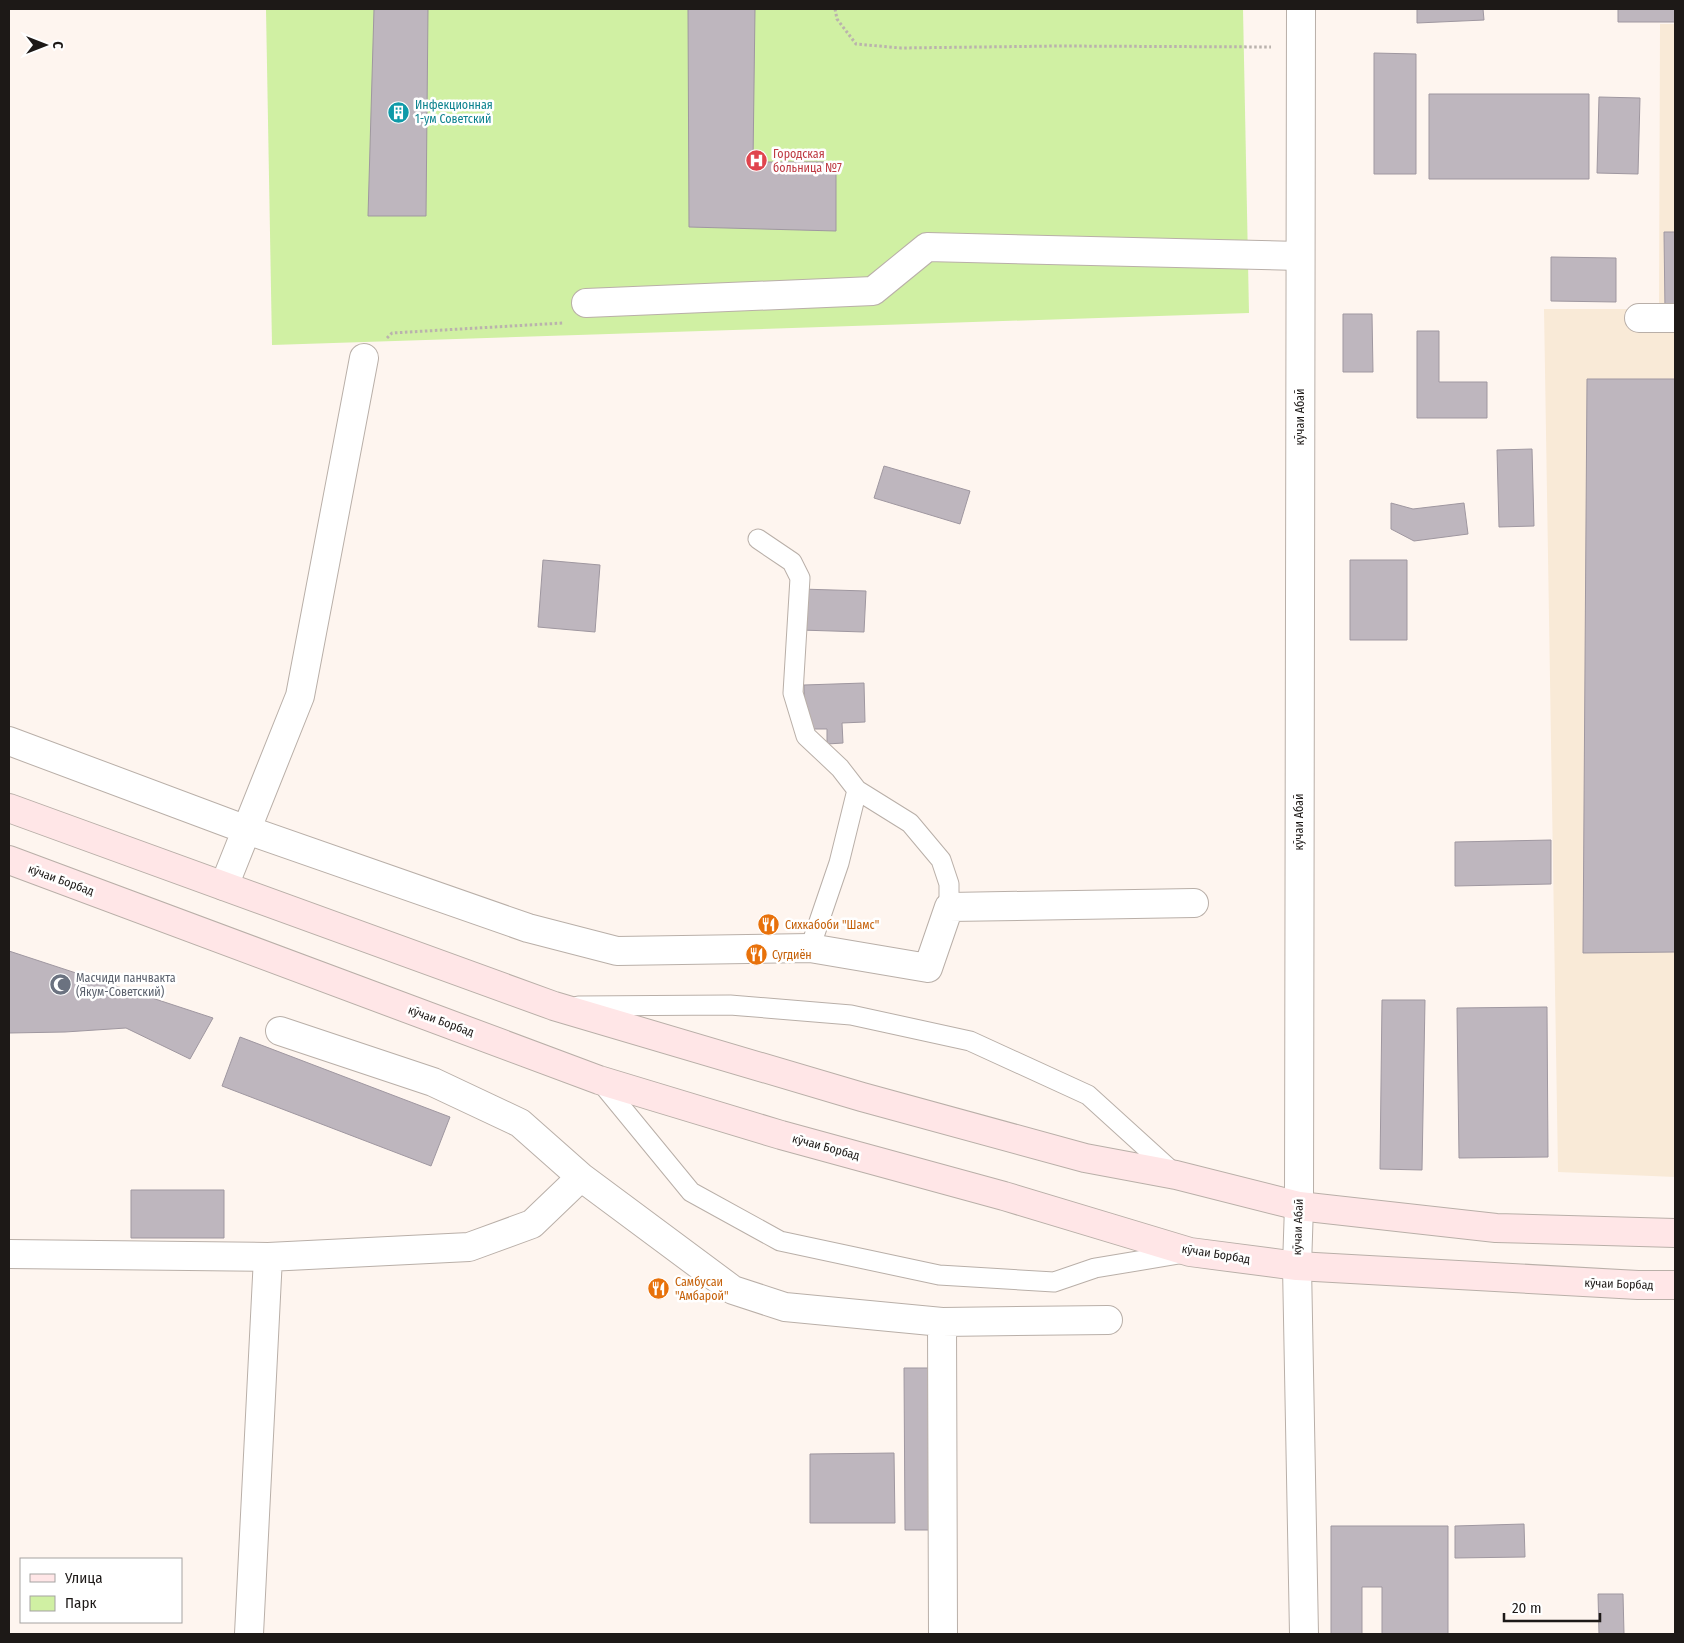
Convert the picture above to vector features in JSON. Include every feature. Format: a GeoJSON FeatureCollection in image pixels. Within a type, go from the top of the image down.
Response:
{"type":"FeatureCollection","features":[{"type":"Feature","properties":{"kind":"main road"},"geometry":{"type":"LineString","coordinates":[[9,808],[554,1006],[862,1097],[1076,1155],[1176,1174],[1299,1206],[1496,1228],[1675,1233]]}},
{"type":"Feature","properties":{"kind":"main road","name":"кӯчаи Борбад"},"geometry":{"type":"LineString","coordinates":[[9,860],[599,1080],[781,1135],[1004,1196],[1190,1252],[1296,1266],[1562,1281],[1675,1285]]}},
{"type":"Feature","properties":{"kind":"street","name":"кӯчаи Абаӣ"},"geometry":{"type":"LineString","coordinates":[[1301,9],[1299,1206],[1296,1266],[1304,1634]]}},
{"type":"Feature","properties":{"kind":"street"},"geometry":{"type":"LineString","coordinates":[[586,303],[873,291],[927,247],[1300,256]]}},
{"type":"Feature","properties":{"kind":"street"},"geometry":{"type":"LineString","coordinates":[[1639,318],[1675,318]]}},
{"type":"Feature","properties":{"kind":"street"},"geometry":{"type":"LineString","coordinates":[[224,886],[300,696],[364,358]]}},
{"type":"Feature","properties":{"kind":"street"},"geometry":{"type":"LineString","coordinates":[[9,741],[246,830],[528,928],[617,950],[810,948],[928,968],[948,907],[1194,903]]}},
{"type":"Feature","properties":{"kind":"street"},"geometry":{"type":"LineString","coordinates":[[280,1030],[432,1082],[520,1123],[581,1177],[733,1290],[785,1307],[942,1322],[1108,1320]]}},
{"type":"Feature","properties":{"kind":"street"},"geometry":{"type":"LineString","coordinates":[[9,1254],[268,1256],[469,1247],[532,1224],[581,1177]]}},
{"type":"Feature","properties":{"kind":"street"},"geometry":{"type":"LineString","coordinates":[[249,1634],[268,1256]]}},
{"type":"Feature","properties":{"kind":"street"},"geometry":{"type":"LineString","coordinates":[[942,1322],[944,1634]]}},
{"type":"Feature","properties":{"kind":"lane"},"geometry":{"type":"LineString","coordinates":[[758,539],[792,562],[800,578],[793,693],[806,736],[840,768],[857,790],[910,823],[941,860],[949,884],[948,907]]}},
{"type":"Feature","properties":{"kind":"lane"},"geometry":{"type":"LineString","coordinates":[[810,948],[839,863],[857,790]]}},
{"type":"Feature","properties":{"kind":"lane"},"geometry":{"type":"LineString","coordinates":[[554,1006],[739,1006],[852,1015],[970,1041],[1088,1094],[1176,1174]]}},
{"type":"Feature","properties":{"kind":"lane"},"geometry":{"type":"LineString","coordinates":[[599,1080],[690,1192],[780,1242],[939,1275],[1054,1282],[1095,1268],[1190,1252]]}},
{"type":"Feature","properties":{"kind":"path"},"geometry":{"type":"LineString","coordinates":[[834,9],[837,19],[856,44],[901,48],[1059,46],[1301,48]]}},
{"type":"Feature","properties":{"kind":"path"},"geometry":{"type":"LineString","coordinates":[[364,358],[392,333],[573,322],[586,303]]}},
{"type":"Feature","properties":{"kind":"shaded area"},"geometry":{"type":"Polygon","coordinates":[[[1660,24],[1675,24],[1675,1177],[1558,1172],[1544,309],[1659,309],[1660,24]]]}},
{"type":"Feature","properties":{"kind":"green space","name":"Городская больница №7"},"geometry":{"type":"Polygon","coordinates":[[[266,9],[1243,9],[1249,313],[272,345],[266,9]]]}},
{"type":"Feature","properties":{"kind":"building","name":"Инфекционная 1-ум Советский"},"geometry":{"type":"Polygon","coordinates":[[[374,9],[428,9],[426,216],[368,216],[374,9]]]}},
{"type":"Feature","properties":{"kind":"building"},"geometry":{"type":"Polygon","coordinates":[[[688,9],[755,9],[753,162],[836,162],[836,231],[689,227],[688,9]]]}},
{"type":"Feature","properties":{"kind":"building"},"geometry":{"type":"Polygon","coordinates":[[[1417,9],[1483,9],[1484,20],[1417,23],[1417,9]]]}},
{"type":"Feature","properties":{"kind":"building"},"geometry":{"type":"Polygon","coordinates":[[[1618,9],[1675,9],[1675,22],[1618,22],[1618,9]]]}},
{"type":"Feature","properties":{"kind":"building"},"geometry":{"type":"Polygon","coordinates":[[[1374,53],[1416,54],[1416,174],[1374,174],[1374,53]]]}},
{"type":"Feature","properties":{"kind":"building"},"geometry":{"type":"Polygon","coordinates":[[[1429,94],[1589,94],[1589,179],[1429,179],[1429,94]]]}},
{"type":"Feature","properties":{"kind":"building"},"geometry":{"type":"Polygon","coordinates":[[[1599,97],[1640,98],[1638,174],[1597,173],[1599,97]]]}},
{"type":"Feature","properties":{"kind":"building"},"geometry":{"type":"Polygon","coordinates":[[[1664,232],[1675,232],[1675,311],[1665,311],[1664,232]]]}},
{"type":"Feature","properties":{"kind":"building"},"geometry":{"type":"Polygon","coordinates":[[[1551,257],[1616,258],[1616,302],[1551,301],[1551,257]]]}},
{"type":"Feature","properties":{"kind":"building"},"geometry":{"type":"Polygon","coordinates":[[[1343,314],[1372,314],[1373,372],[1343,372],[1343,314]]]}},
{"type":"Feature","properties":{"kind":"building"},"geometry":{"type":"Polygon","coordinates":[[[1417,331],[1439,331],[1439,382],[1487,382],[1487,418],[1417,418],[1417,331]]]}},
{"type":"Feature","properties":{"kind":"building"},"geometry":{"type":"Polygon","coordinates":[[[1587,379],[1675,379],[1675,952],[1583,953],[1587,379]]]}},
{"type":"Feature","properties":{"kind":"building"},"geometry":{"type":"Polygon","coordinates":[[[1532,449],[1534,526],[1499,527],[1497,450],[1532,449]]]}},
{"type":"Feature","properties":{"kind":"building"},"geometry":{"type":"Polygon","coordinates":[[[884,466],[970,491],[960,524],[874,498],[884,466]]]}},
{"type":"Feature","properties":{"kind":"building"},"geometry":{"type":"Polygon","coordinates":[[[1391,503],[1413,509],[1464,503],[1468,534],[1414,541],[1391,529],[1391,503]]]}},
{"type":"Feature","properties":{"kind":"building"},"geometry":{"type":"Polygon","coordinates":[[[543,560],[600,565],[595,632],[538,627],[543,560]]]}},
{"type":"Feature","properties":{"kind":"building"},"geometry":{"type":"Polygon","coordinates":[[[1350,560],[1407,560],[1407,640],[1350,640],[1350,560]]]}},
{"type":"Feature","properties":{"kind":"building"},"geometry":{"type":"Polygon","coordinates":[[[801,589],[866,591],[864,632],[800,630],[801,589]]]}},
{"type":"Feature","properties":{"kind":"building"},"geometry":{"type":"Polygon","coordinates":[[[864,683],[865,722],[842,723],[843,743],[827,744],[827,729],[805,729],[804,685],[864,683]]]}},
{"type":"Feature","properties":{"kind":"building"},"geometry":{"type":"Polygon","coordinates":[[[1551,840],[1551,884],[1455,886],[1455,842],[1551,840]]]}},
{"type":"Feature","properties":{"kind":"building","name":"Масчиди панчвакта (Якум-Советский)"},"geometry":{"type":"Polygon","coordinates":[[[9,951],[213,1018],[190,1059],[126,1028],[9,1033],[9,951]]]}},
{"type":"Feature","properties":{"kind":"building"},"geometry":{"type":"Polygon","coordinates":[[[1382,1000],[1425,1000],[1422,1170],[1380,1169],[1382,1000]]]}},
{"type":"Feature","properties":{"kind":"building"},"geometry":{"type":"Polygon","coordinates":[[[1547,1007],[1548,1157],[1459,1158],[1457,1008],[1547,1007]]]}},
{"type":"Feature","properties":{"kind":"building"},"geometry":{"type":"Polygon","coordinates":[[[240,1037],[450,1117],[431,1166],[222,1086],[240,1037]]]}},
{"type":"Feature","properties":{"kind":"building"},"geometry":{"type":"Polygon","coordinates":[[[131,1190],[224,1190],[224,1238],[131,1238],[131,1190]]]}},
{"type":"Feature","properties":{"kind":"building"},"geometry":{"type":"Polygon","coordinates":[[[904,1368],[932,1368],[933,1530],[905,1530],[904,1368]]]}},
{"type":"Feature","properties":{"kind":"building"},"geometry":{"type":"Polygon","coordinates":[[[894,1453],[895,1523],[810,1523],[810,1454],[894,1453]]]}},
{"type":"Feature","properties":{"kind":"building"},"geometry":{"type":"Polygon","coordinates":[[[1524,1524],[1525,1557],[1455,1558],[1455,1526],[1524,1524]]]}},
{"type":"Feature","properties":{"kind":"building"},"geometry":{"type":"Polygon","coordinates":[[[1331,1526],[1448,1526],[1448,1634],[1382,1634],[1382,1587],[1362,1587],[1362,1634],[1331,1634],[1331,1526]]]}},
{"type":"Feature","properties":{"kind":"building"},"geometry":{"type":"Polygon","coordinates":[[[1598,1594],[1623,1594],[1624,1634],[1599,1634],[1598,1594]]]}},
{"type":"Feature","properties":{"kind":"place","name":"Инфекционная 1-ум Советский"},"geometry":{"type":"Point","coordinates":[399,112]}},
{"type":"Feature","properties":{"kind":"place","name":"Городская больница №7"},"geometry":{"type":"Point","coordinates":[757,161]}},
{"type":"Feature","properties":{"kind":"place","name":"Сихкабоби \"Шамс\""},"geometry":{"type":"Point","coordinates":[769,925]}},
{"type":"Feature","properties":{"kind":"place","name":"Сугдиён"},"geometry":{"type":"Point","coordinates":[756,955]}},
{"type":"Feature","properties":{"kind":"place","name":"Масчиди панчвакта (Якум-Советский)"},"geometry":{"type":"Point","coordinates":[60,985]}},
{"type":"Feature","properties":{"kind":"place","name":"Самбусаи \"Амбарой\""},"geometry":{"type":"Point","coordinates":[659,1289]}}]}
